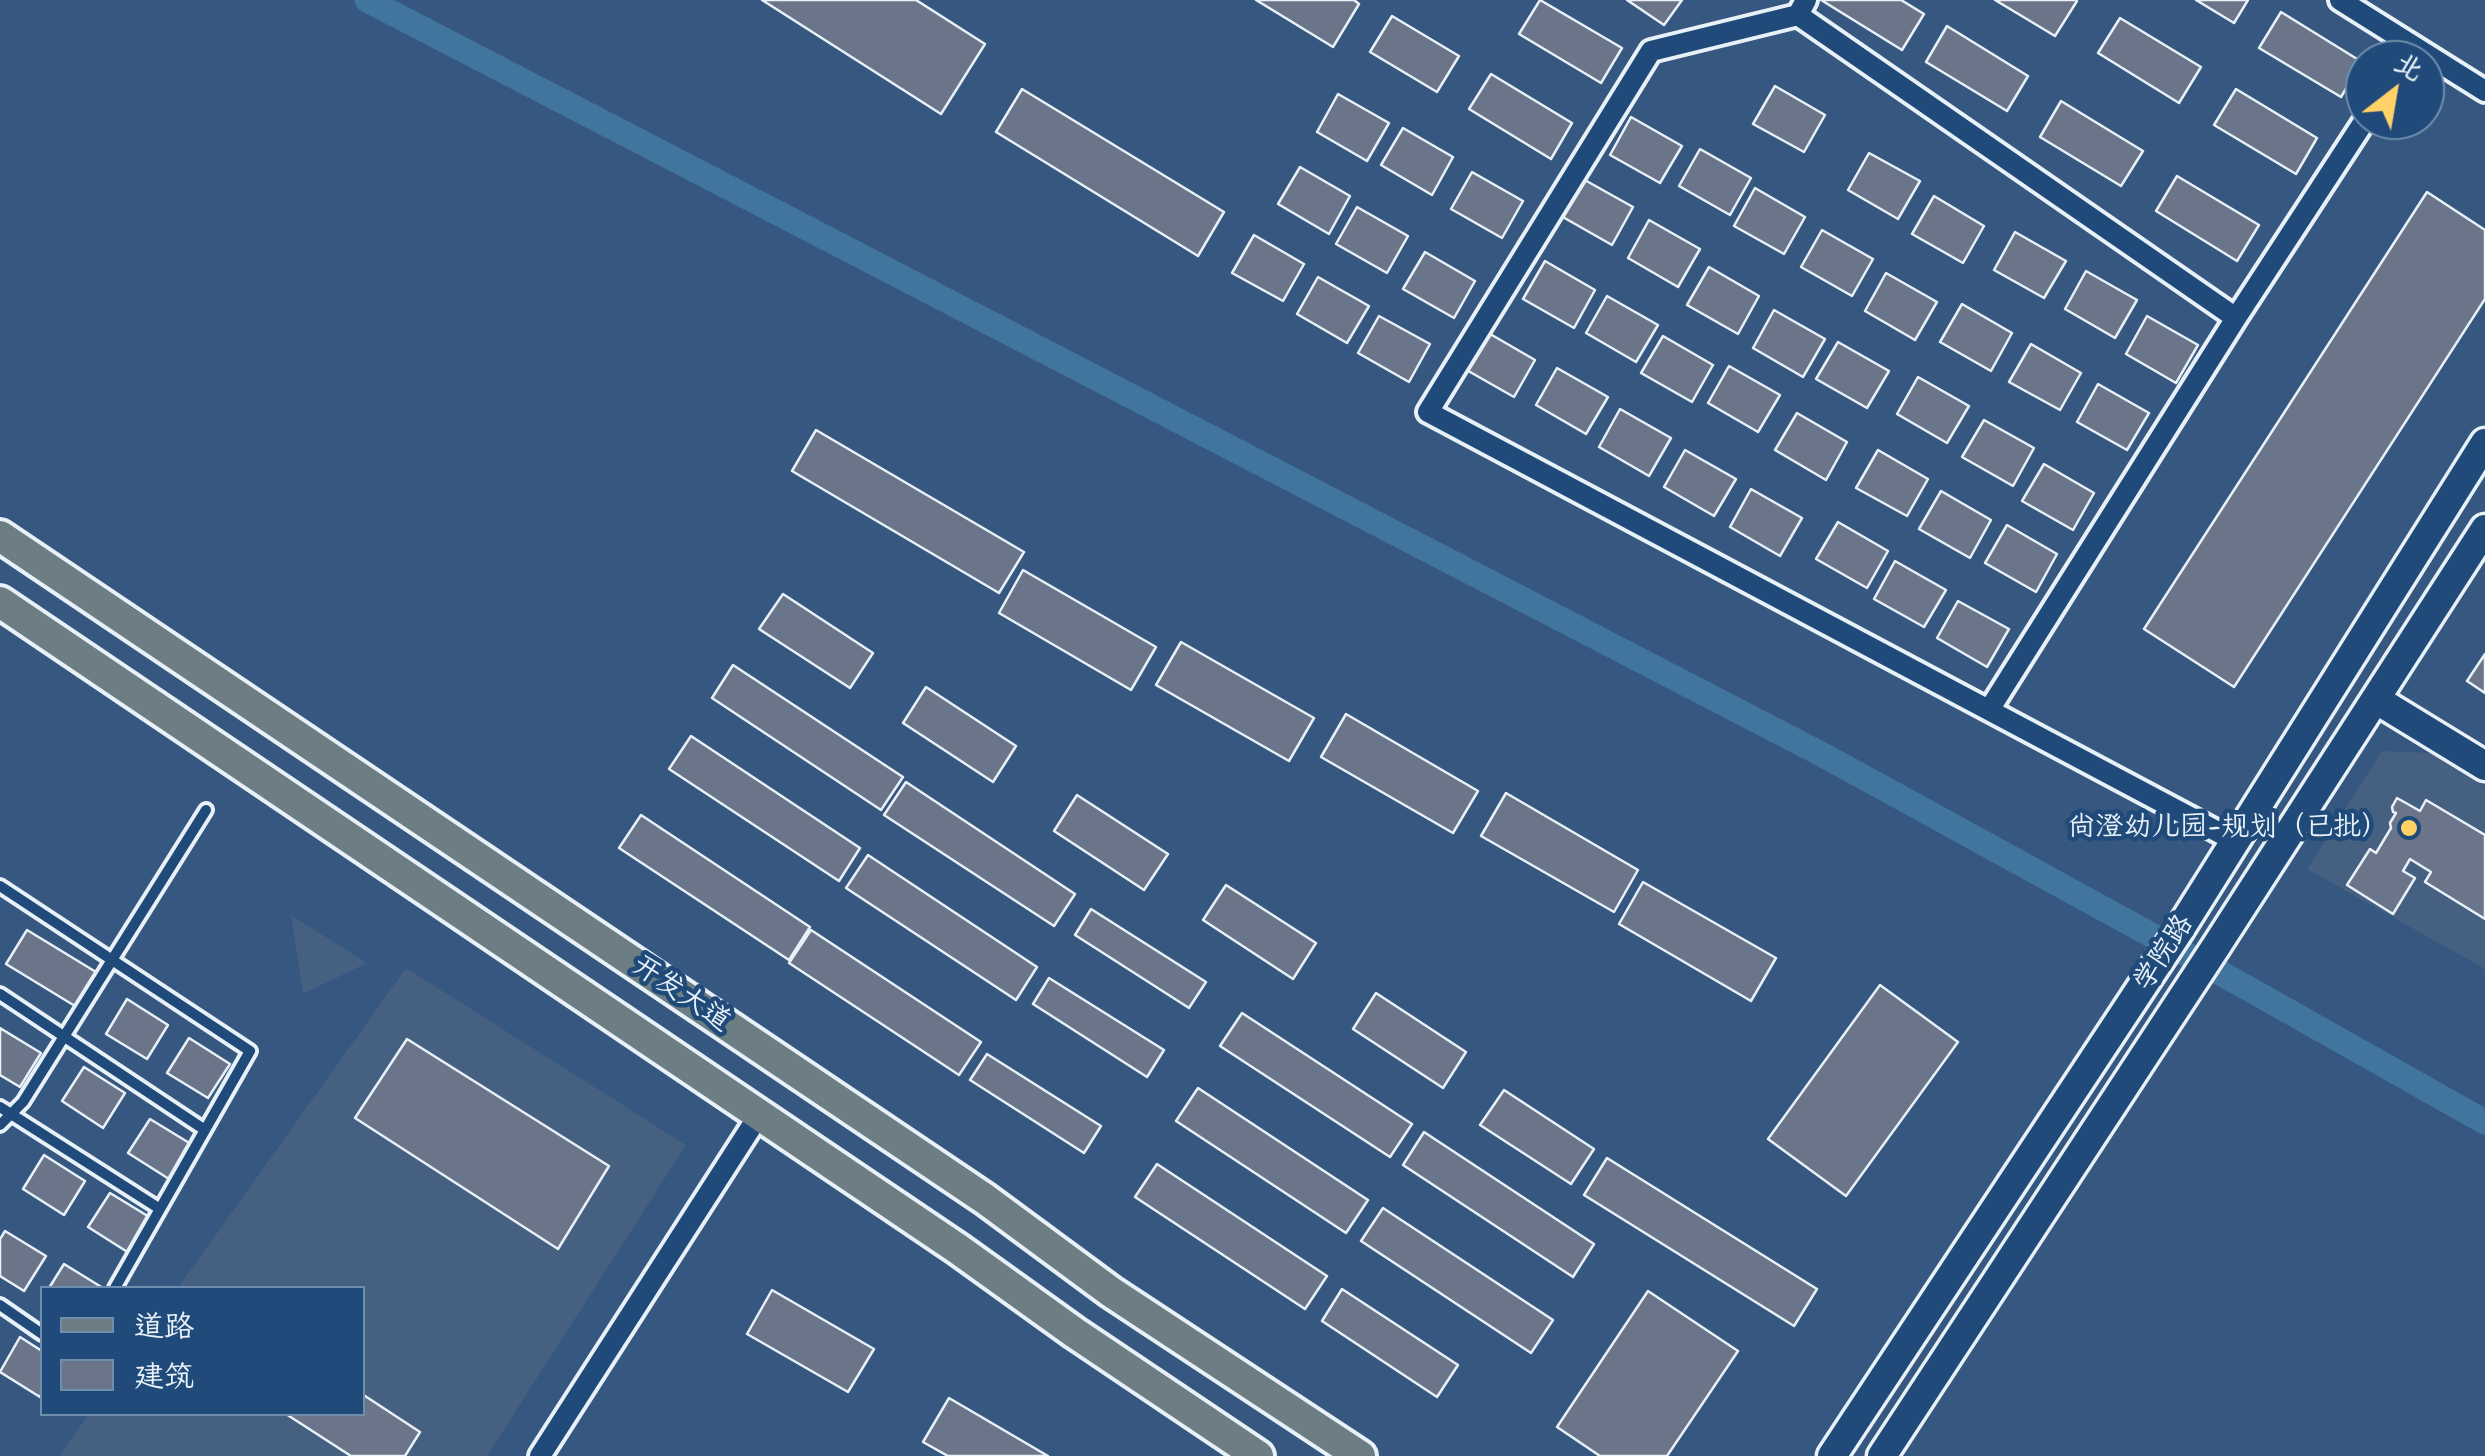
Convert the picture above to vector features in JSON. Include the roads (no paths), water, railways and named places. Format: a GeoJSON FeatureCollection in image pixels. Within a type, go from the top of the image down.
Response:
{"type":"FeatureCollection","features":[{"type":"Feature","properties":{"kind":"main road","name":"学院路"},"geometry":{"type":"LineString","coordinates":[[1832,1456],[2180,929],[2485,443]]}},
{"type":"Feature","properties":{"kind":"main road","name":"学院路"},"geometry":{"type":"LineString","coordinates":[[1882,1456],[2485,530]]}},
{"type":"Feature","properties":{"kind":"main road","name":"开发大道"},"geometry":{"type":"LineString","coordinates":[[0,536],[985,1199],[1112,1292],[1360,1456]]}},
{"type":"Feature","properties":{"kind":"main road","name":"开发大道"},"geometry":{"type":"LineString","coordinates":[[0,602],[1258,1456]]}},
{"type":"Feature","properties":{"kind":"main road"},"geometry":{"type":"LineString","coordinates":[[2377,700],[2485,766]]}},
{"type":"Feature","properties":{"kind":"street"},"geometry":{"type":"LineString","coordinates":[[2340,0],[2392,40]]}},
{"type":"Feature","properties":{"kind":"street"},"geometry":{"type":"LineString","coordinates":[[2235,840],[1428,412],[1651,50],[1802,7],[2236,318]]}},
{"type":"Feature","properties":{"kind":"street"},"geometry":{"type":"LineString","coordinates":[[2445,71],[2485,92]]}},
{"type":"Feature","properties":{"kind":"street"},"geometry":{"type":"LineString","coordinates":[[1989,710],[2352,140]]}},
{"type":"Feature","properties":{"kind":"street"},"geometry":{"type":"LineString","coordinates":[[540,1456],[759,1115]]}},
{"type":"Feature","properties":{"kind":"lane"},"geometry":{"type":"LineString","coordinates":[[0,1126],[23,1102],[206,810]]}},
{"type":"Feature","properties":{"kind":"lane"},"geometry":{"type":"LineString","coordinates":[[0,886],[250,1052],[116,1286]]}},
{"type":"Feature","properties":{"kind":"lane"},"geometry":{"type":"LineString","coordinates":[[0,994],[206,1130]]}},
{"type":"Feature","properties":{"kind":"lane"},"geometry":{"type":"LineString","coordinates":[[0,1107],[160,1209]]}},
{"type":"Feature","properties":{"kind":"lane"},"geometry":{"type":"LineString","coordinates":[[0,1305],[40,1333]]}},
{"type":"Feature","properties":{"kind":"waterway"},"geometry":{"type":"LineString","coordinates":[[367,0],[1825,756],[2485,1122]]}},
{"type":"Feature","properties":{"kind":"place","name":"尚澄幼儿园-规划（已批）"},"geometry":{"type":"Point","coordinates":[2409,828]}}]}
